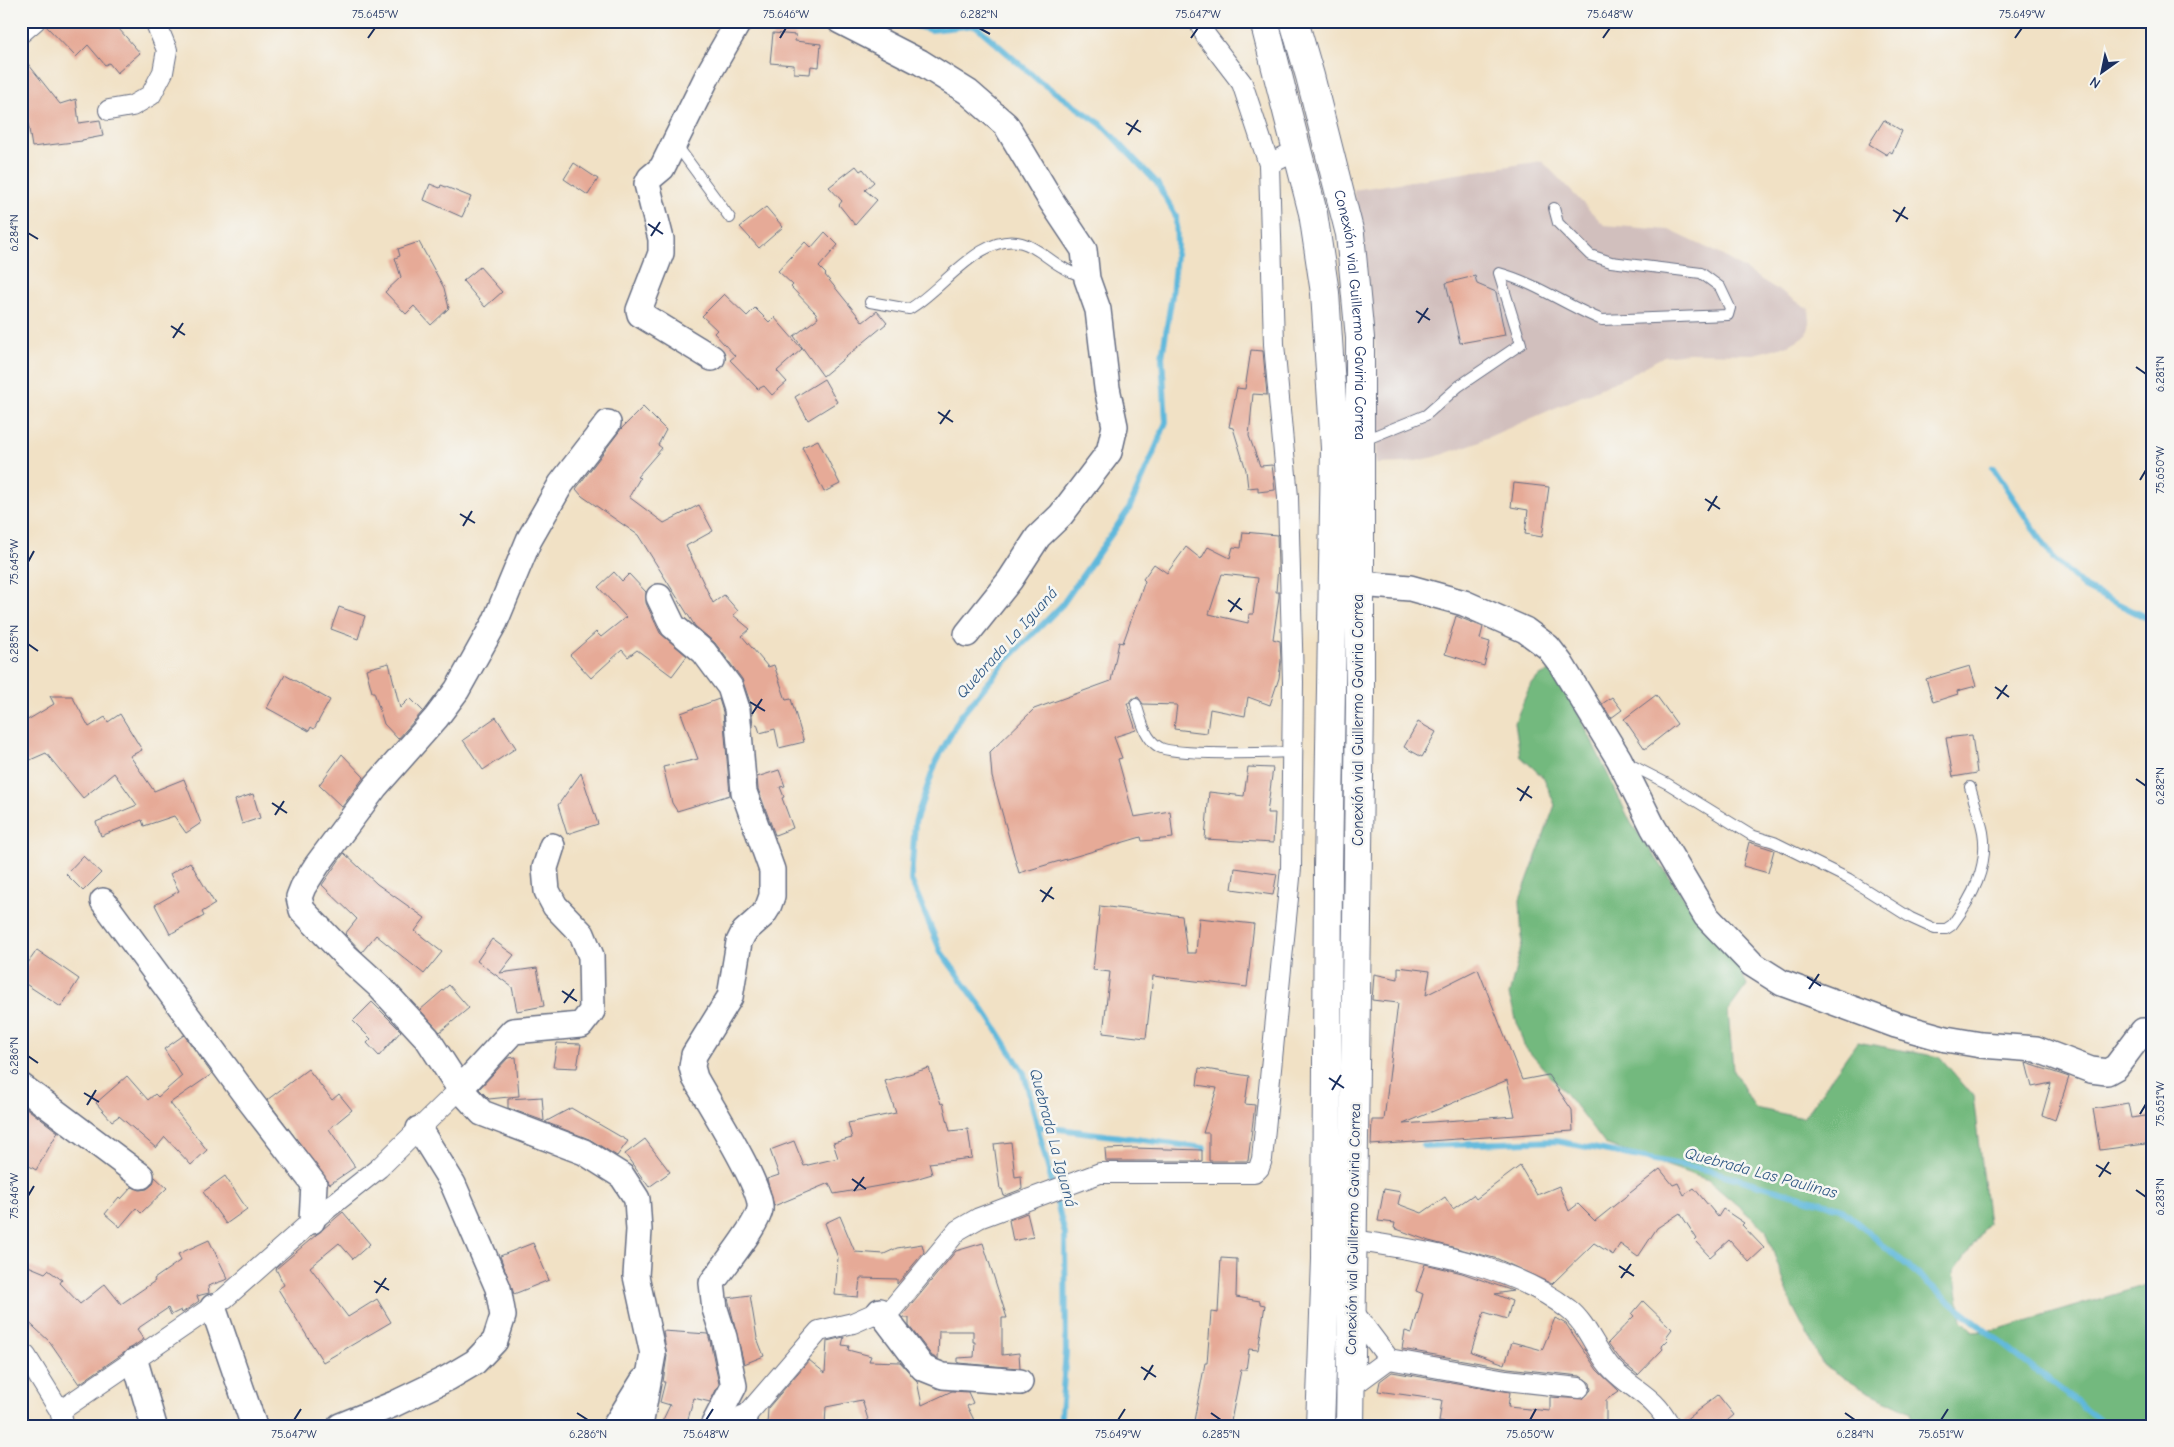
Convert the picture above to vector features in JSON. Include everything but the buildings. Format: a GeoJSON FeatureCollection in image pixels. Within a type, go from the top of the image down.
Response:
{"type":"FeatureCollection","features":[{"type":"Feature","properties":{"kind":"highway","name":"Conexión vial Guillermo Gaviria Correa"},"geometry":{"type":"LineString","coordinates":[[1264,21],[1313,213],[1325,293],[1335,448],[1328,870],[1326,1259],[1320,1426]]}},
{"type":"Feature","properties":{"kind":"highway","name":"Conexión vial Guillermo Gaviria Correa"},"geometry":{"type":"LineString","coordinates":[[1294,21],[1350,234],[1360,338],[1360,705],[1350,1426]]}},
{"type":"Feature","properties":{"kind":"street"},"geometry":{"type":"LineString","coordinates":[[21,33],[35,21]]}},
{"type":"Feature","properties":{"kind":"street"},"geometry":{"type":"LineString","coordinates":[[109,110],[132,106],[152,95],[163,72],[167,50],[155,21]]}},
{"type":"Feature","properties":{"kind":"street"},"geometry":{"type":"LineString","coordinates":[[712,358],[644,318],[639,310],[661,253],[661,239],[647,184],[650,178],[662,168],[709,73],[739,21]]}},
{"type":"Feature","properties":{"kind":"street"},"geometry":{"type":"LineString","coordinates":[[840,21],[920,62],[968,92],[1006,124],[1052,202],[1084,250],[1087,278],[1098,310],[1107,388],[1115,426],[1108,452],[1061,515],[1038,537],[1010,580],[967,634]]}},
{"type":"Feature","properties":{"kind":"street"},"geometry":{"type":"LineString","coordinates":[[740,1422],[819,1331],[853,1323],[880,1311],[892,1309],[958,1230],[979,1218],[1100,1173],[1254,1173],[1259,1168],[1262,1160],[1291,868],[1293,682],[1288,497],[1274,344],[1269,164],[1242,83],[1206,36],[1199,21]]}},
{"type":"Feature","properties":{"kind":"street"},"geometry":{"type":"LineString","coordinates":[[1269,164],[1296,151]]}},
{"type":"Feature","properties":{"kind":"street"},"geometry":{"type":"LineString","coordinates":[[608,423],[566,476],[529,540],[495,622],[457,690],[436,718],[375,787],[317,865],[302,887],[298,897],[302,910],[379,986],[427,1038],[460,1089],[482,1113],[584,1152],[622,1176],[637,1199],[639,1230],[636,1276],[653,1354],[640,1426]]}},
{"type":"Feature","properties":{"kind":"street"},"geometry":{"type":"LineString","coordinates":[[1359,584],[1410,588],[1464,603],[1525,630],[1548,647],[1561,664],[1619,759],[1653,827],[1706,916],[1752,964],[1782,983],[1896,1024],[1946,1038],[1981,1045],[2036,1049],[2091,1070],[2107,1072],[2116,1067],[2144,1031],[2151,1032],[2153,1039]]}},
{"type":"Feature","properties":{"kind":"street"},"geometry":{"type":"LineString","coordinates":[[659,597],[674,626],[704,652],[730,687],[737,709],[744,792],[772,870],[772,896],[768,907],[763,915],[744,932],[739,942],[730,997],[694,1055],[692,1067],[694,1078],[755,1187],[760,1209],[750,1229],[712,1283],[715,1309],[724,1338],[734,1386],[713,1426]]}},
{"type":"Feature","properties":{"kind":"street"},"geometry":{"type":"LineString","coordinates":[[21,1354],[26,1356],[62,1418],[136,1361],[213,1307],[312,1221],[379,1168],[460,1089],[513,1031],[581,1026],[592,1012],[591,956],[582,934],[555,906],[547,891],[545,868],[552,846]]}},
{"type":"Feature","properties":{"kind":"street"},"geometry":{"type":"LineString","coordinates":[[103,901],[247,1097],[314,1184],[312,1221]]}},
{"type":"Feature","properties":{"kind":"street"},"geometry":{"type":"LineString","coordinates":[[21,1086],[141,1176]]}},
{"type":"Feature","properties":{"kind":"street"},"geometry":{"type":"LineString","coordinates":[[340,1426],[394,1404],[448,1378],[475,1362],[495,1341],[503,1316],[498,1288],[452,1184],[419,1129]]}},
{"type":"Feature","properties":{"kind":"street"},"geometry":{"type":"LineString","coordinates":[[1352,1240],[1398,1247],[1499,1272],[1529,1284],[1570,1309],[1613,1370],[1658,1406],[1670,1426]]}},
{"type":"Feature","properties":{"kind":"street"},"geometry":{"type":"LineString","coordinates":[[213,1307],[254,1426]]}},
{"type":"Feature","properties":{"kind":"street"},"geometry":{"type":"LineString","coordinates":[[1352,1310],[1389,1359],[1506,1380],[1579,1388]]}},
{"type":"Feature","properties":{"kind":"street"},"geometry":{"type":"LineString","coordinates":[[880,1311],[923,1368],[943,1376],[1020,1382]]}},
{"type":"Feature","properties":{"kind":"street"},"geometry":{"type":"LineString","coordinates":[[1351,1387],[1389,1359]]}},
{"type":"Feature","properties":{"kind":"street"},"geometry":{"type":"LineString","coordinates":[[136,1361],[154,1426]]}},
{"type":"Feature","properties":{"kind":"street"},"geometry":{"type":"LineString","coordinates":[[615,1426],[652,1366]]}},
{"type":"Feature","properties":{"kind":"lane"},"geometry":{"type":"LineString","coordinates":[[675,142],[730,218]]}},
{"type":"Feature","properties":{"kind":"lane"},"geometry":{"type":"LineString","coordinates":[[1361,442],[1426,415],[1459,386],[1521,344],[1499,274],[1528,283],[1602,320],[1728,315],[1730,308],[1720,287],[1700,273],[1611,262],[1590,255],[1558,222],[1554,208]]}},
{"type":"Feature","properties":{"kind":"lane"},"geometry":{"type":"LineString","coordinates":[[870,302],[909,309],[976,254],[1003,243],[1022,243],[1042,253],[1062,268],[1087,278]]}},
{"type":"Feature","properties":{"kind":"lane"},"geometry":{"type":"LineString","coordinates":[[1136,704],[1146,733],[1159,748],[1182,751],[1242,753],[1292,752]]}},
{"type":"Feature","properties":{"kind":"lane"},"geometry":{"type":"LineString","coordinates":[[1619,759],[1668,784],[1751,835],[1774,842],[1849,879],[1911,918],[1935,929],[1946,929],[1958,917],[1978,883],[1984,861],[1983,833],[1970,787]]}},
{"type":"Feature","properties":{"kind":"shaded area"},"geometry":{"type":"Polygon","coordinates":[[[1542,161],[1604,225],[1669,230],[1718,253],[1809,309],[1810,322],[1807,335],[1789,345],[1754,354],[1688,353],[1664,356],[1630,375],[1475,443],[1435,457],[1406,463],[1376,464],[1378,388],[1374,329],[1363,240],[1353,190],[1542,161]]]}},
{"type":"Feature","properties":{"kind":"green space"},"geometry":{"type":"Polygon","coordinates":[[[1552,670],[1564,683],[1631,823],[1710,934],[1739,966],[1747,985],[1728,1011],[1733,1069],[1755,1108],[1803,1118],[1857,1042],[1940,1057],[1973,1096],[1988,1224],[1954,1272],[1962,1320],[1973,1331],[1999,1329],[2153,1283],[2153,1426],[1914,1426],[1911,1412],[1861,1388],[1823,1365],[1792,1305],[1766,1230],[1708,1180],[1605,1144],[1571,1100],[1524,1046],[1509,995],[1522,943],[1520,900],[1555,805],[1544,778],[1520,756],[1515,722],[1529,688],[1538,677],[1552,670]]]}},
{"type":"Feature","properties":{"kind":"waterway","name":"Quebrada La Iguaná"},"geometry":{"type":"LineString","coordinates":[[898,21],[931,30],[975,25],[1039,81],[1101,124],[1157,183],[1176,216],[1177,245],[1172,295],[1162,357],[1166,422],[1156,447],[1129,509],[1062,605],[1006,661],[960,717],[936,762],[915,822],[911,880],[941,952],[988,1016],[1024,1073],[1065,1234],[1066,1352],[1060,1426]]}},
{"type":"Feature","properties":{"kind":"waterway"},"geometry":{"type":"LineString","coordinates":[[1993,468],[2053,558],[2084,587],[2153,621]]}},
{"type":"Feature","properties":{"kind":"waterway","name":"Quebrada Las Paulinas"},"geometry":{"type":"LineString","coordinates":[[1037,1126],[1204,1148]]}},
{"type":"Feature","properties":{"kind":"waterway","name":"Quebrada Las Paulinas"},"geometry":{"type":"LineString","coordinates":[[1424,1146],[1556,1141],[1707,1170],[1840,1208],[1956,1307],[2107,1426]]}}]}
